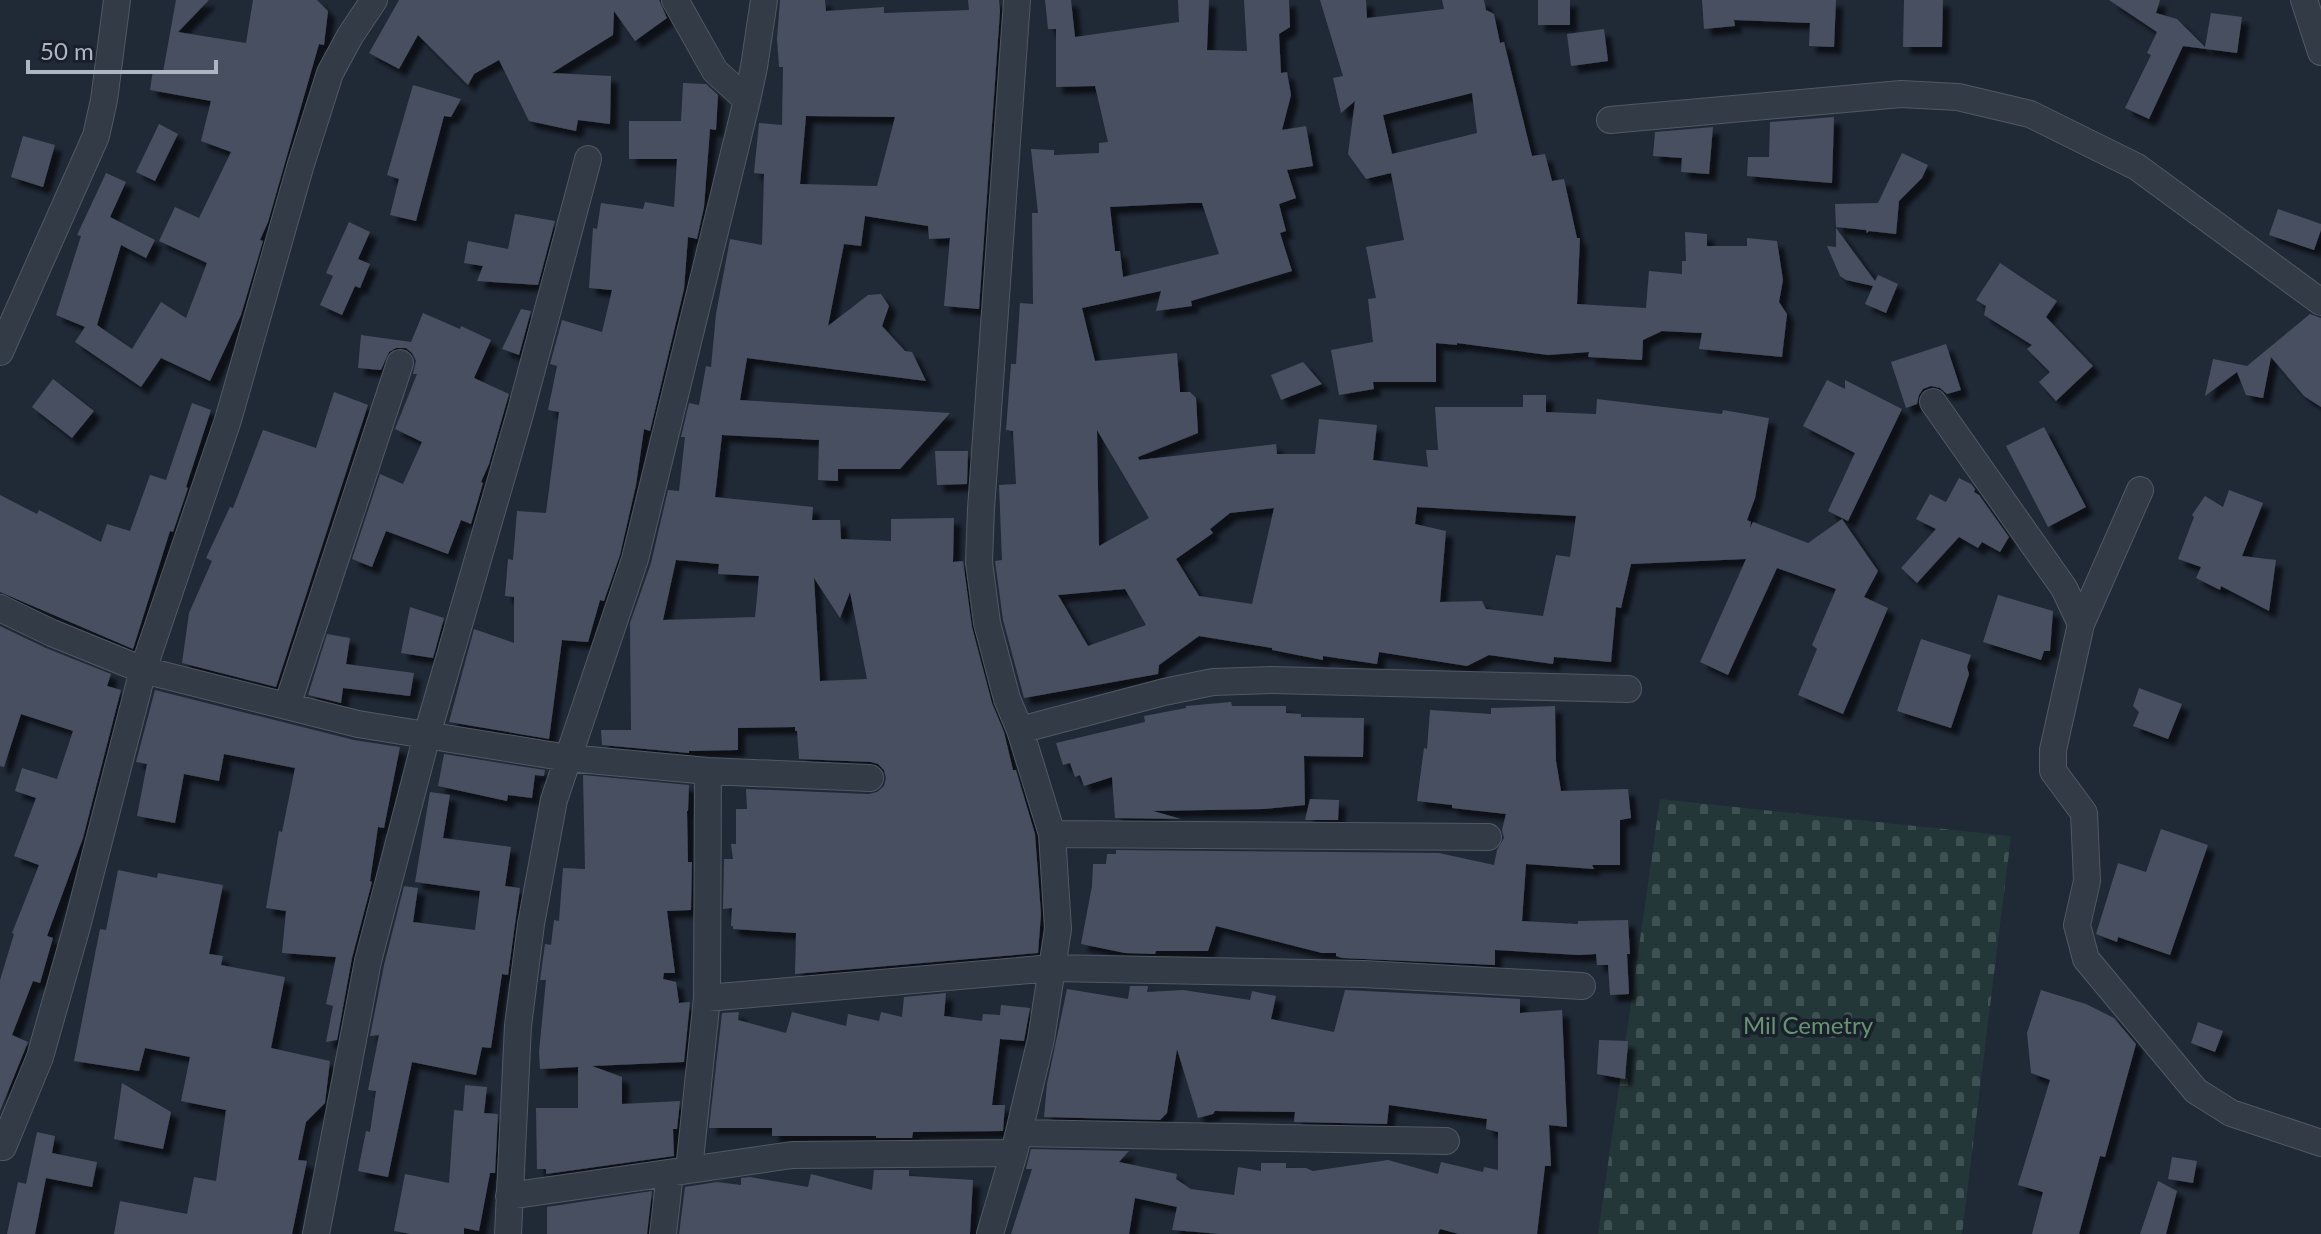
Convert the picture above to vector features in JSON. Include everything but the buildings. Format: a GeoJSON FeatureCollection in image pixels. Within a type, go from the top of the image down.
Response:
{"type":"FeatureCollection","features":[{"type":"Feature","properties":{"kind":"street"},"geometry":{"type":"LineString","coordinates":[[0,352],[96,136],[104,100],[117,0]]}},
{"type":"Feature","properties":{"kind":"street"},"geometry":{"type":"LineString","coordinates":[[1,1152],[40,1057],[143,670],[228,420],[330,73],[374,0]]}},
{"type":"Feature","properties":{"kind":"street"},"geometry":{"type":"LineString","coordinates":[[675,0],[715,71],[747,100]]}},
{"type":"Feature","properties":{"kind":"street"},"geometry":{"type":"LineString","coordinates":[[508,1234],[518,1026],[529,939],[554,800],[635,559],[747,100],[764,0]]}},
{"type":"Feature","properties":{"kind":"street"},"geometry":{"type":"LineString","coordinates":[[990,1234],[1041,1039],[1058,929],[1052,834],[1020,730],[1007,699],[987,623],[979,562],[1017,0]]}},
{"type":"Feature","properties":{"kind":"street"},"geometry":{"type":"LineString","coordinates":[[2304,0],[2321,52]]}},
{"type":"Feature","properties":{"kind":"street"},"geometry":{"type":"LineString","coordinates":[[1610,120],[1901,94],[1958,97],[2030,114],[2137,167],[2321,302]]}},
{"type":"Feature","properties":{"kind":"street"},"geometry":{"type":"LineString","coordinates":[[316,1234],[368,961],[427,735],[520,414],[588,159]]}},
{"type":"Feature","properties":{"kind":"street"},"geometry":{"type":"LineString","coordinates":[[287,706],[400,363]]}},
{"type":"Feature","properties":{"kind":"street"},"geometry":{"type":"LineString","coordinates":[[1933,402],[2064,588],[2081,624]]}},
{"type":"Feature","properties":{"kind":"street"},"geometry":{"type":"LineString","coordinates":[[2140,490],[2081,624],[2053,750],[2053,771],[2084,813],[2087,881],[2077,925],[2086,959],[2196,1091],[2231,1113],[2321,1143]]}},
{"type":"Feature","properties":{"kind":"street"},"geometry":{"type":"LineString","coordinates":[[0,608],[143,670],[358,724],[568,758],[708,771],[870,778]]}},
{"type":"Feature","properties":{"kind":"street"},"geometry":{"type":"LineString","coordinates":[[1020,730],[1213,682],[1272,680],[1628,689]]}},
{"type":"Feature","properties":{"kind":"street"},"geometry":{"type":"LineString","coordinates":[[663,1234],[680,1171],[707,998],[708,771]]}},
{"type":"Feature","properties":{"kind":"street"},"geometry":{"type":"LineString","coordinates":[[1052,834],[1488,837]]}},
{"type":"Feature","properties":{"kind":"street"},"geometry":{"type":"LineString","coordinates":[[707,998],[1052,968],[1364,974],[1582,986]]}},
{"type":"Feature","properties":{"kind":"street"},"geometry":{"type":"LineString","coordinates":[[509,1196],[792,1155],[1016,1143],[1446,1141]]}},
{"type":"Feature","properties":{"kind":"green space","name":"Mil Cemetry"},"geometry":{"type":"Polygon","coordinates":[[[1660,799],[2011,836],[1962,1234],[1598,1234],[1660,799]]]}}]}
